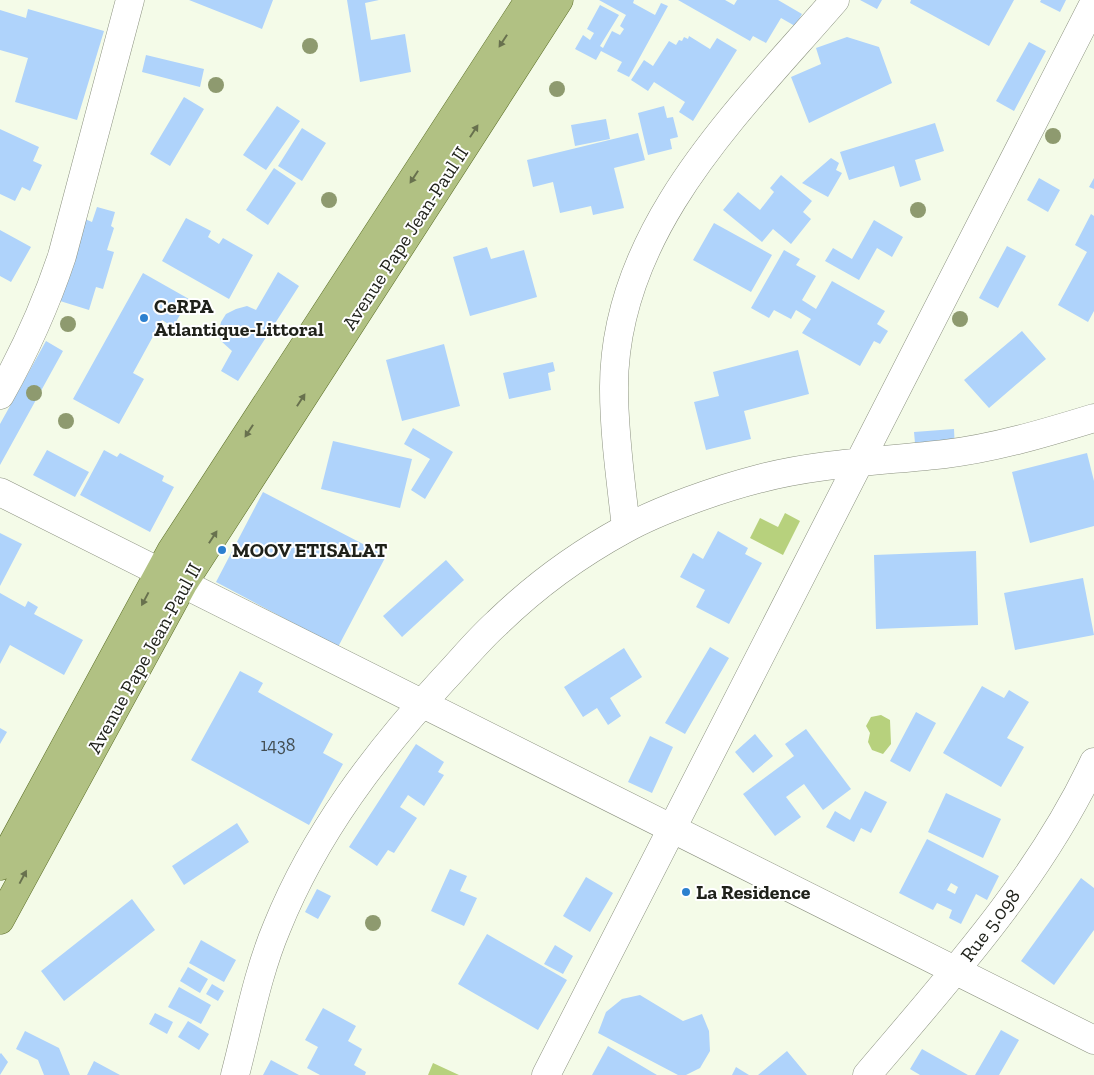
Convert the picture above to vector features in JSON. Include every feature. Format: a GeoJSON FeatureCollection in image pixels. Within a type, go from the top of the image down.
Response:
{"type":"FeatureCollection","features":[{"type":"Feature","properties":{"kind":"main road","name":"Avenue Pape Jean-Paul II"},"geometry":{"type":"LineString","coordinates":[[0,920],[171,578],[176,543],[529,0]]}},
{"type":"Feature","properties":{"kind":"main road","name":"Avenue Pape Jean-Paul II"},"geometry":{"type":"LineString","coordinates":[[0,866],[171,578],[559,0]]}},
{"type":"Feature","properties":{"kind":"street"},"geometry":{"type":"LineString","coordinates":[[0,395],[38,323],[54,280],[130,0]]}},
{"type":"Feature","properties":{"kind":"street"},"geometry":{"type":"LineString","coordinates":[[626,528],[614,388],[618,340],[628,296],[641,259],[685,180],[712,142],[835,0]]}},
{"type":"Feature","properties":{"kind":"street"},"geometry":{"type":"LineString","coordinates":[[546,1075],[673,830],[1094,3]]}},
{"type":"Feature","properties":{"kind":"street"},"geometry":{"type":"LineString","coordinates":[[235,1075],[263,964],[296,885],[339,809],[368,767],[421,704],[496,624],[537,587],[626,528],[682,505],[757,479],[861,462],[948,454],[982,448],[1094,418]]}},
{"type":"Feature","properties":{"kind":"street"},"geometry":{"type":"LineString","coordinates":[[0,492],[1094,1040]]}},
{"type":"Feature","properties":{"kind":"street","name":"Rue 5.098"},"geometry":{"type":"LineString","coordinates":[[867,1075],[957,970],[1039,859],[1072,805],[1094,762]]}},
{"type":"Feature","properties":{"kind":"shaded area"},"geometry":{"type":"Polygon","coordinates":[[[785,513],[800,521],[783,555],[750,538],[760,518],[778,527],[785,513]]]}},
{"type":"Feature","properties":{"kind":"shaded area"},"geometry":{"type":"Polygon","coordinates":[[[881,715],[890,720],[891,744],[883,754],[872,750],[868,742],[870,733],[866,726],[871,717],[881,715]]]}},
{"type":"Feature","properties":{"kind":"shaded area"},"geometry":{"type":"Polygon","coordinates":[[[433,1063],[459,1075],[428,1075],[433,1063]]]}},
{"type":"Feature","properties":{"kind":"building"},"geometry":{"type":"Polygon","coordinates":[[[189,0],[273,0],[262,29],[189,0]]]}},
{"type":"Feature","properties":{"kind":"building"},"geometry":{"type":"Polygon","coordinates":[[[347,0],[379,0],[365,3],[371,40],[405,34],[411,72],[360,82],[347,0]]]}},
{"type":"Feature","properties":{"kind":"building"},"geometry":{"type":"Polygon","coordinates":[[[599,0],[634,0],[633,3],[655,15],[661,3],[668,6],[629,77],[617,71],[622,62],[601,51],[596,60],[575,49],[583,35],[590,40],[594,33],[587,29],[600,5],[619,15],[600,46],[603,48],[612,31],[620,35],[624,29],[620,26],[626,15],[599,0]]]}},
{"type":"Feature","properties":{"kind":"building"},"geometry":{"type":"Polygon","coordinates":[[[678,0],[725,0],[734,5],[737,0],[778,0],[802,14],[795,26],[781,18],[766,43],[753,36],[750,41],[678,0]]]}},
{"type":"Feature","properties":{"kind":"building"},"geometry":{"type":"Polygon","coordinates":[[[860,0],[882,0],[877,9],[860,0]]]}},
{"type":"Feature","properties":{"kind":"building"},"geometry":{"type":"Polygon","coordinates":[[[911,0],[1014,0],[989,46],[910,3],[911,0]]]}},
{"type":"Feature","properties":{"kind":"building"},"geometry":{"type":"Polygon","coordinates":[[[1041,0],[1066,0],[1060,12],[1040,2],[1041,0]]]}},
{"type":"Feature","properties":{"kind":"building"},"geometry":{"type":"Polygon","coordinates":[[[28,9],[104,31],[77,120],[15,102],[28,58],[0,50],[0,10],[26,18],[28,9]]]}},
{"type":"Feature","properties":{"kind":"building"},"geometry":{"type":"Polygon","coordinates":[[[689,36],[710,49],[717,38],[737,50],[693,121],[679,112],[685,102],[654,82],[648,91],[631,80],[644,60],[653,66],[669,41],[676,45],[679,40],[682,41],[684,37],[688,39],[689,36]]]}},
{"type":"Feature","properties":{"kind":"building"},"geometry":{"type":"Polygon","coordinates":[[[847,37],[879,47],[892,83],[809,123],[791,77],[821,64],[816,48],[847,37]]]}},
{"type":"Feature","properties":{"kind":"building"},"geometry":{"type":"Polygon","coordinates":[[[1029,42],[1046,51],[1014,111],[996,101],[1029,42]]]}},
{"type":"Feature","properties":{"kind":"building"},"geometry":{"type":"Polygon","coordinates":[[[146,55],[204,69],[200,87],[142,72],[146,55]]]}},
{"type":"Feature","properties":{"kind":"building"},"geometry":{"type":"Polygon","coordinates":[[[184,97],[204,109],[170,166],[150,154],[184,97]]]}},
{"type":"Feature","properties":{"kind":"building"},"geometry":{"type":"Polygon","coordinates":[[[277,106],[300,121],[266,170],[243,155],[277,106]]]}},
{"type":"Feature","properties":{"kind":"building"},"geometry":{"type":"Polygon","coordinates":[[[664,106],[667,118],[673,117],[678,137],[670,139],[672,149],[648,155],[638,113],[664,106]]]}},
{"type":"Feature","properties":{"kind":"building"},"geometry":{"type":"Polygon","coordinates":[[[606,119],[610,139],[575,146],[571,125],[606,119]]]}},
{"type":"Feature","properties":{"kind":"building"},"geometry":{"type":"Polygon","coordinates":[[[935,123],[944,151],[915,160],[921,180],[900,187],[894,166],[849,180],[840,152],[935,123]]]}},
{"type":"Feature","properties":{"kind":"building"},"geometry":{"type":"Polygon","coordinates":[[[302,128],[326,143],[302,181],[278,166],[302,128]]]}},
{"type":"Feature","properties":{"kind":"building"},"geometry":{"type":"Polygon","coordinates":[[[0,129],[39,147],[33,161],[42,165],[30,191],[22,187],[15,201],[0,194],[0,129]]]}},
{"type":"Feature","properties":{"kind":"building"},"geometry":{"type":"Polygon","coordinates":[[[638,133],[645,160],[614,168],[624,208],[593,215],[591,206],[560,213],[553,182],[533,187],[527,160],[638,133]]]}},
{"type":"Feature","properties":{"kind":"building"},"geometry":{"type":"Polygon","coordinates":[[[831,158],[839,163],[836,170],[842,173],[828,197],[802,183],[831,158]]]}},
{"type":"Feature","properties":{"kind":"building"},"geometry":{"type":"Polygon","coordinates":[[[274,168],[296,183],[268,225],[246,210],[274,168]]]}},
{"type":"Feature","properties":{"kind":"building"},"geometry":{"type":"Polygon","coordinates":[[[781,175],[812,201],[803,212],[811,219],[791,244],[773,229],[762,242],[723,210],[738,192],[760,210],[774,192],[770,188],[781,175]]]}},
{"type":"Feature","properties":{"kind":"building"},"geometry":{"type":"Polygon","coordinates":[[[1039,178],[1060,190],[1048,212],[1027,200],[1039,178]]]}},
{"type":"Feature","properties":{"kind":"building"},"geometry":{"type":"Polygon","coordinates":[[[1094,178],[1094,189],[1089,187],[1094,178]]]}},
{"type":"Feature","properties":{"kind":"building"},"geometry":{"type":"Polygon","coordinates":[[[97,207],[115,212],[111,226],[114,228],[107,250],[114,252],[103,289],[96,287],[89,310],[60,301],[85,219],[92,222],[97,207]]]}},
{"type":"Feature","properties":{"kind":"building"},"geometry":{"type":"Polygon","coordinates":[[[1091,214],[1094,216],[1094,311],[1088,322],[1058,305],[1087,252],[1075,245],[1091,214]]]}},
{"type":"Feature","properties":{"kind":"building"},"geometry":{"type":"Polygon","coordinates":[[[186,218],[211,231],[208,237],[219,244],[223,238],[253,255],[229,299],[162,261],[186,218]]]}},
{"type":"Feature","properties":{"kind":"building"},"geometry":{"type":"Polygon","coordinates":[[[874,220],[903,237],[892,257],[877,248],[859,280],[825,261],[833,248],[852,259],[874,220]]]}},
{"type":"Feature","properties":{"kind":"building"},"geometry":{"type":"Polygon","coordinates":[[[714,223],[772,255],[751,292],[693,260],[714,223]]]}},
{"type":"Feature","properties":{"kind":"building"},"geometry":{"type":"Polygon","coordinates":[[[0,230],[31,247],[11,282],[0,276],[0,230]]]}},
{"type":"Feature","properties":{"kind":"building"},"geometry":{"type":"Polygon","coordinates":[[[1007,246],[1026,256],[998,308],[979,298],[1007,246]]]}},
{"type":"Feature","properties":{"kind":"building"},"geometry":{"type":"Polygon","coordinates":[[[487,247],[491,259],[524,250],[537,297],[470,316],[453,257],[487,247]]]}},
{"type":"Feature","properties":{"kind":"building"},"geometry":{"type":"Polygon","coordinates":[[[784,250],[800,259],[796,265],[816,276],[802,300],[816,309],[832,281],[885,311],[877,324],[888,331],[880,344],[874,341],[860,366],[802,333],[811,319],[796,310],[791,319],[774,310],[769,318],[751,308],[784,250]]]}},
{"type":"Feature","properties":{"kind":"building"},"geometry":{"type":"Polygon","coordinates":[[[278,272],[299,286],[238,381],[221,371],[232,351],[221,341],[218,334],[221,322],[226,314],[236,309],[247,306],[256,310],[278,272]]]}},
{"type":"Feature","properties":{"kind":"building"},"geometry":{"type":"Polygon","coordinates":[[[143,273],[189,299],[173,327],[162,320],[133,373],[144,379],[119,424],[73,399],[143,273]]]}},
{"type":"Feature","properties":{"kind":"building"},"geometry":{"type":"Polygon","coordinates":[[[1022,331],[1046,359],[989,408],[964,380],[1022,331]]]}},
{"type":"Feature","properties":{"kind":"building"},"geometry":{"type":"Polygon","coordinates":[[[46,341],[63,351],[0,465],[0,424],[46,341]]]}},
{"type":"Feature","properties":{"kind":"building"},"geometry":{"type":"Polygon","coordinates":[[[444,344],[460,406],[402,421],[386,360],[444,344]]]}},
{"type":"Feature","properties":{"kind":"building"},"geometry":{"type":"Polygon","coordinates":[[[798,350],[809,394],[744,411],[751,439],[706,450],[694,402],[719,396],[713,372],[798,350]]]}},
{"type":"Feature","properties":{"kind":"building"},"geometry":{"type":"Polygon","coordinates":[[[553,362],[555,371],[548,373],[551,390],[509,399],[503,373],[553,362]]]}},
{"type":"Feature","properties":{"kind":"building"},"geometry":{"type":"Polygon","coordinates":[[[413,428],[453,452],[425,499],[411,490],[430,459],[404,444],[413,428]]]}},
{"type":"Feature","properties":{"kind":"building"},"geometry":{"type":"Polygon","coordinates":[[[954,429],[955,451],[916,454],[914,432],[954,429]]]}},
{"type":"Feature","properties":{"kind":"building"},"geometry":{"type":"Polygon","coordinates":[[[333,441],[412,459],[400,508],[321,489],[333,441]]]}},
{"type":"Feature","properties":{"kind":"building"},"geometry":{"type":"Polygon","coordinates":[[[47,450],[89,472],[75,497],[33,475],[47,450]]]}},
{"type":"Feature","properties":{"kind":"building"},"geometry":{"type":"Polygon","coordinates":[[[104,450],[117,457],[120,453],[164,476],[162,481],[174,487],[150,532],[80,495],[104,450]]]}},
{"type":"Feature","properties":{"kind":"building"},"geometry":{"type":"Polygon","coordinates":[[[1087,453],[1094,481],[1094,526],[1030,543],[1012,472],[1087,453]]]}},
{"type":"Feature","properties":{"kind":"building"},"geometry":{"type":"Polygon","coordinates":[[[263,492],[386,556],[338,647],[216,582],[263,492]]]}},
{"type":"Feature","properties":{"kind":"building"},"geometry":{"type":"Polygon","coordinates":[[[718,531],[748,548],[745,554],[762,563],[729,624],[696,607],[705,590],[680,577],[693,553],[703,559],[718,531]]]}},
{"type":"Feature","properties":{"kind":"building"},"geometry":{"type":"Polygon","coordinates":[[[0,533],[22,544],[0,586],[0,533]]]}},
{"type":"Feature","properties":{"kind":"building"},"geometry":{"type":"Polygon","coordinates":[[[976,551],[978,625],[876,629],[874,555],[976,551]]]}},
{"type":"Feature","properties":{"kind":"building"},"geometry":{"type":"Polygon","coordinates":[[[446,560],[464,580],[402,637],[383,616],[446,560]]]}},
{"type":"Feature","properties":{"kind":"building"},"geometry":{"type":"Polygon","coordinates":[[[1083,578],[1094,635],[1015,650],[1004,593],[1083,578]]]}},
{"type":"Feature","properties":{"kind":"building"},"geometry":{"type":"Polygon","coordinates":[[[0,593],[25,607],[28,601],[38,607],[34,614],[83,640],[64,675],[10,645],[0,664],[0,593]]]}},
{"type":"Feature","properties":{"kind":"building"},"geometry":{"type":"Polygon","coordinates":[[[710,647],[729,658],[685,734],[665,723],[710,647]]]}},
{"type":"Feature","properties":{"kind":"building"},"geometry":{"type":"Polygon","coordinates":[[[624,648],[642,677],[610,698],[621,716],[608,725],[597,708],[583,717],[564,687],[624,648]]]}},
{"type":"Feature","properties":{"kind":"building"},"geometry":{"type":"Polygon","coordinates":[[[240,671],[263,683],[258,692],[333,734],[323,753],[343,764],[309,825],[191,760],[240,671]]]}},
{"type":"Feature","properties":{"kind":"building"},"geometry":{"type":"Polygon","coordinates":[[[982,686],[1004,698],[1009,690],[1029,702],[1007,738],[1024,747],[1001,787],[943,753],[982,686]]]}},
{"type":"Feature","properties":{"kind":"building"},"geometry":{"type":"Polygon","coordinates":[[[916,712],[936,723],[910,772],[890,761],[916,712]]]}},
{"type":"Feature","properties":{"kind":"building"},"geometry":{"type":"Polygon","coordinates":[[[0,728],[7,732],[0,744],[0,728]]]}},
{"type":"Feature","properties":{"kind":"building"},"geometry":{"type":"Polygon","coordinates":[[[806,729],[851,789],[823,810],[804,784],[786,797],[801,817],[775,836],[743,794],[794,756],[785,744],[806,729]]]}},
{"type":"Feature","properties":{"kind":"building"},"geometry":{"type":"Polygon","coordinates":[[[755,734],[773,756],[753,773],[735,752],[755,734]]]}},
{"type":"Feature","properties":{"kind":"building"},"geometry":{"type":"Polygon","coordinates":[[[650,736],[673,747],[652,793],[628,782],[650,736]]]}},
{"type":"Feature","properties":{"kind":"building"},"geometry":{"type":"Polygon","coordinates":[[[416,744],[444,762],[438,772],[444,775],[424,806],[408,795],[400,807],[417,818],[394,853],[388,850],[377,866],[349,847],[416,744]]]}},
{"type":"Feature","properties":{"kind":"building"},"geometry":{"type":"Polygon","coordinates":[[[865,791],[887,802],[871,833],[861,828],[854,842],[826,827],[835,811],[850,820],[865,791]]]}},
{"type":"Feature","properties":{"kind":"building"},"geometry":{"type":"Polygon","coordinates":[[[946,793],[1001,819],[983,858],[928,832],[946,793]]]}},
{"type":"Feature","properties":{"kind":"building"},"geometry":{"type":"Polygon","coordinates":[[[237,823],[249,842],[184,885],[172,866],[237,823]]]}},
{"type":"Feature","properties":{"kind":"building"},"geometry":{"type":"Polygon","coordinates":[[[927,839],[999,876],[987,900],[976,894],[961,924],[949,918],[952,910],[937,903],[933,910],[899,893],[927,839]],[[951,883],[947,890],[955,894],[958,887],[951,883]]]}},
{"type":"Feature","properties":{"kind":"building"},"geometry":{"type":"Polygon","coordinates":[[[450,869],[467,876],[460,891],[477,898],[464,926],[431,911],[450,869]]]}},
{"type":"Feature","properties":{"kind":"building"},"geometry":{"type":"Polygon","coordinates":[[[586,877],[613,893],[590,932],[563,916],[586,877]]]}},
{"type":"Feature","properties":{"kind":"building"},"geometry":{"type":"Polygon","coordinates":[[[1081,878],[1094,888],[1094,930],[1054,985],[1021,961],[1081,878]]]}},
{"type":"Feature","properties":{"kind":"building"},"geometry":{"type":"Polygon","coordinates":[[[317,889],[331,896],[318,919],[305,912],[317,889]]]}},
{"type":"Feature","properties":{"kind":"building"},"geometry":{"type":"Polygon","coordinates":[[[132,899],[155,930],[64,1001],[41,971],[132,899]]]}},
{"type":"Feature","properties":{"kind":"building"},"geometry":{"type":"Polygon","coordinates":[[[487,934],[567,980],[538,1030],[458,984],[487,934]]]}},
{"type":"Feature","properties":{"kind":"building"},"geometry":{"type":"Polygon","coordinates":[[[201,940],[236,960],[224,982],[189,963],[201,940]]]}},
{"type":"Feature","properties":{"kind":"building"},"geometry":{"type":"Polygon","coordinates":[[[555,945],[573,956],[563,974],[544,964],[555,945]]]}},
{"type":"Feature","properties":{"kind":"building"},"geometry":{"type":"Polygon","coordinates":[[[188,967],[208,979],[200,993],[180,981],[188,967]]]}},
{"type":"Feature","properties":{"kind":"building"},"geometry":{"type":"Polygon","coordinates":[[[212,984],[224,991],[218,1001],[206,994],[212,984]]]}},
{"type":"Feature","properties":{"kind":"building"},"geometry":{"type":"Polygon","coordinates":[[[179,987],[211,1005],[201,1024],[168,1007],[179,987]]]}},
{"type":"Feature","properties":{"kind":"building"},"geometry":{"type":"Polygon","coordinates":[[[640,995],[683,1021],[702,1014],[709,1031],[710,1051],[700,1068],[686,1075],[678,1075],[598,1033],[606,1012],[622,999],[640,995]]]}},
{"type":"Feature","properties":{"kind":"building"},"geometry":{"type":"Polygon","coordinates":[[[323,1008],[356,1026],[348,1041],[362,1049],[354,1065],[366,1072],[365,1075],[320,1075],[307,1068],[318,1047],[305,1040],[323,1008]]]}},
{"type":"Feature","properties":{"kind":"building"},"geometry":{"type":"Polygon","coordinates":[[[155,1013],[173,1022],[167,1034],[149,1024],[155,1013]]]}},
{"type":"Feature","properties":{"kind":"building"},"geometry":{"type":"Polygon","coordinates":[[[188,1021],[209,1034],[199,1050],[178,1037],[188,1021]]]}},
{"type":"Feature","properties":{"kind":"building"},"geometry":{"type":"Polygon","coordinates":[[[1001,1030],[1019,1040],[999,1075],[975,1075],[1001,1030]]]}},
{"type":"Feature","properties":{"kind":"building"},"geometry":{"type":"Polygon","coordinates":[[[25,1031],[59,1048],[70,1075],[44,1075],[38,1060],[16,1049],[25,1031]]]}},
{"type":"Feature","properties":{"kind":"building"},"geometry":{"type":"Polygon","coordinates":[[[608,1046],[657,1075],[592,1075],[608,1046]]]}},
{"type":"Feature","properties":{"kind":"building"},"geometry":{"type":"Polygon","coordinates":[[[922,1049],[968,1075],[920,1075],[910,1069],[922,1049]]]}},
{"type":"Feature","properties":{"kind":"building"},"geometry":{"type":"Polygon","coordinates":[[[787,1051],[807,1075],[758,1075],[787,1051]]]}},
{"type":"Feature","properties":{"kind":"building"},"geometry":{"type":"Polygon","coordinates":[[[0,1054],[8,1062],[0,1075],[0,1054]]]}},
{"type":"Feature","properties":{"kind":"building"},"geometry":{"type":"Polygon","coordinates":[[[271,1060],[299,1075],[263,1075],[271,1060]]]}},
{"type":"Feature","properties":{"kind":"building"},"geometry":{"type":"Polygon","coordinates":[[[94,1061],[120,1075],[87,1075],[94,1061]]]}},
{"type":"Feature","properties":{"kind":"building"},"geometry":{"type":"Polygon","coordinates":[[[736,1067],[749,1075],[732,1075],[736,1067]]]}},
{"type":"Feature","properties":{"kind":"place","name":"CeRPA Atlantique-Littoral"},"geometry":{"type":"Point","coordinates":[144,318]}},
{"type":"Feature","properties":{"kind":"place","name":"MOOV ETISALAT"},"geometry":{"type":"Point","coordinates":[222,550]}},
{"type":"Feature","properties":{"kind":"place","name":"La Residence"},"geometry":{"type":"Point","coordinates":[686,892]}}]}
